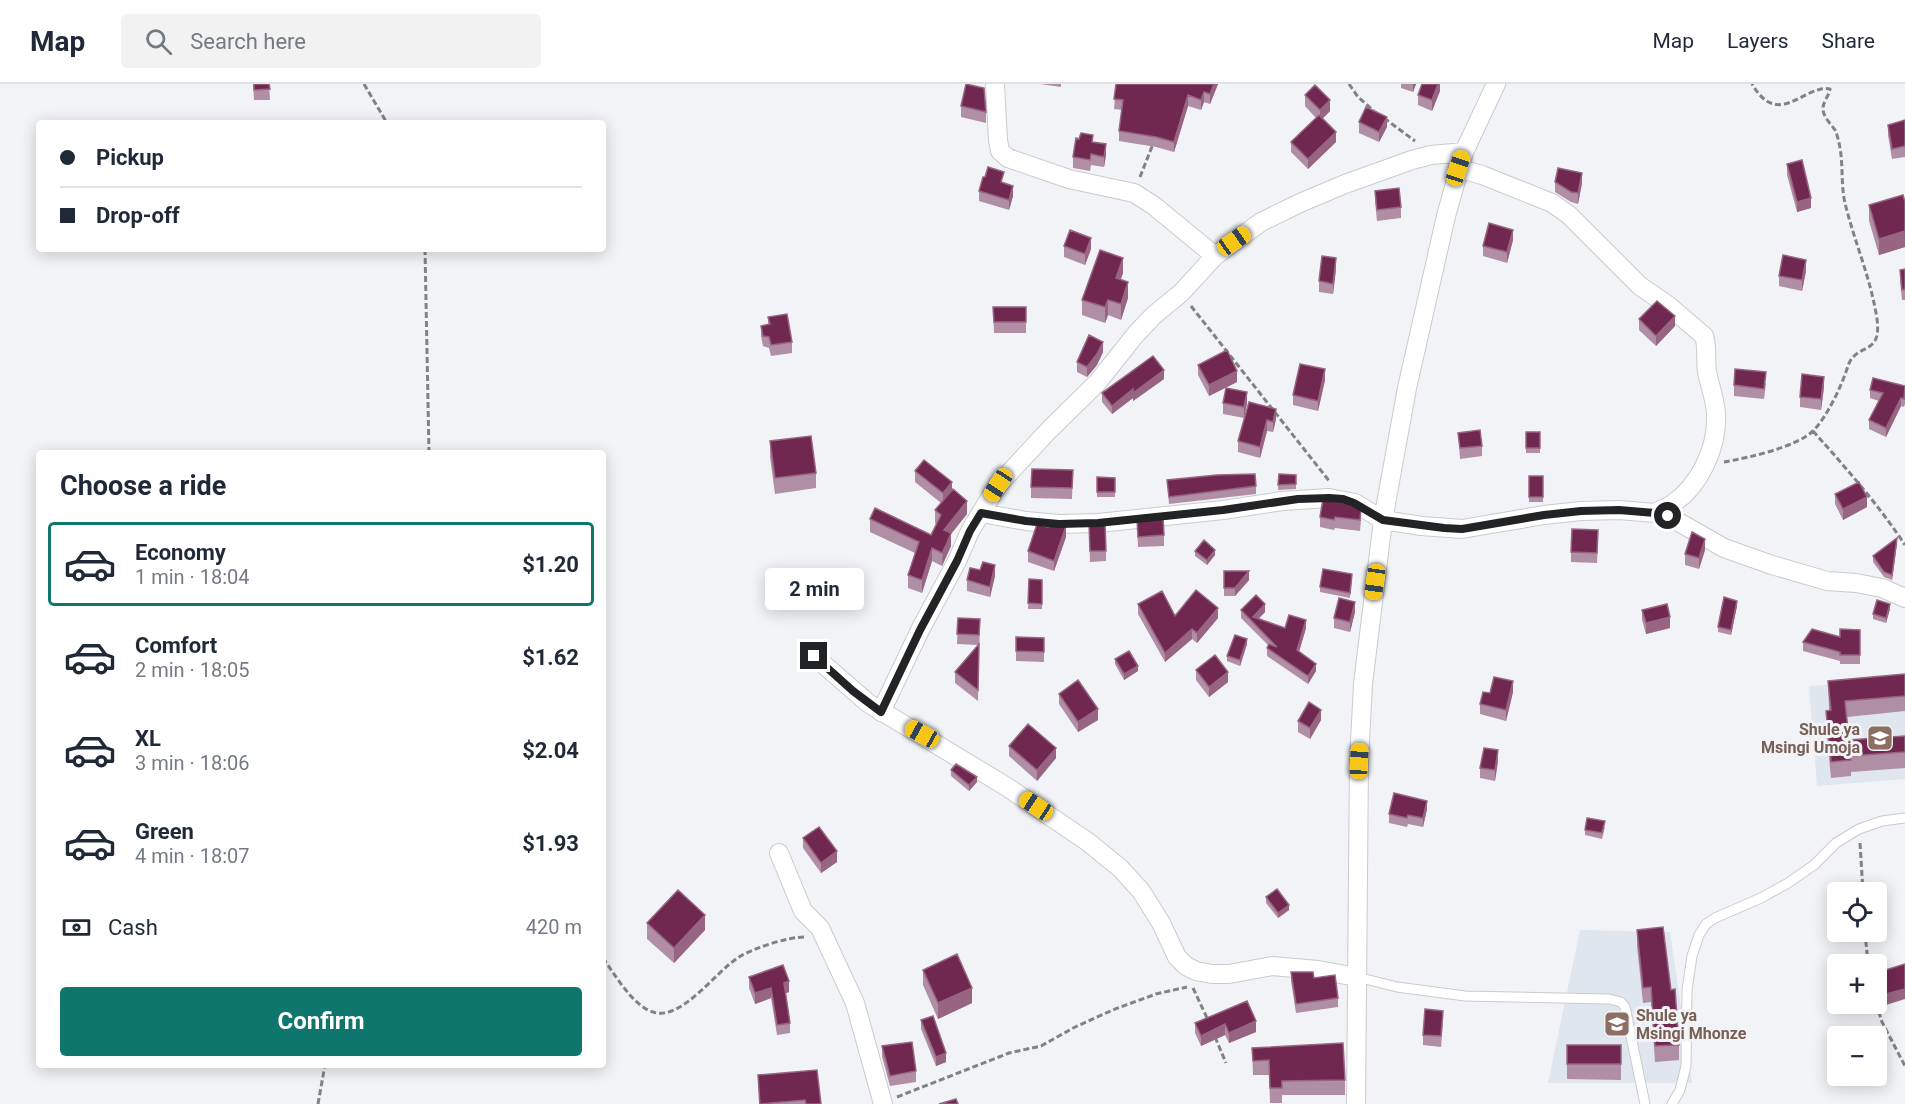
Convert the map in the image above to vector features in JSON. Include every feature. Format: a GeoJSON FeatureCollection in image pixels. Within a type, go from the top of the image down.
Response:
{"type":"FeatureCollection","features":[{"type":"Feature","properties":{"kind":"street"},"geometry":{"type":"LineString","coordinates":[[995,84],[998,140],[1000,151],[1008,159],[1069,179],[1134,193],[1154,205],[1215,256]]}},
{"type":"Feature","properties":{"kind":"street"},"geometry":{"type":"LineString","coordinates":[[1356,1104],[1359,761],[1363,684],[1383,520],[1407,388],[1432,272],[1461,160],[1496,84]]}},
{"type":"Feature","properties":{"kind":"street"},"geometry":{"type":"LineString","coordinates":[[881,712],[970,531],[998,485],[1097,383],[1154,315],[1181,293],[1215,256],[1261,222],[1346,184],[1431,155],[1461,160],[1491,178],[1552,203],[1569,215],[1640,286],[1699,330],[1706,342],[1707,372],[1713,390],[1716,412],[1712,448],[1695,482],[1671,505],[1655,513]]}},
{"type":"Feature","properties":{"kind":"street"},"geometry":{"type":"LineString","coordinates":[[981,513],[1059,524],[1098,523],[1329,498],[1343,499],[1367,509],[1383,520],[1462,529],[1581,511],[1619,510],[1655,513],[1668,516],[1724,548],[1772,565],[1827,581],[1882,588],[1905,598]]}},
{"type":"Feature","properties":{"kind":"street"},"geometry":{"type":"LineString","coordinates":[[814,656],[853,691],[881,712],[922,734],[1007,787],[1088,842],[1120,867],[1140,891],[1161,923],[1177,957],[1186,966],[1212,975],[1272,966],[1318,970],[1357,977]]}},
{"type":"Feature","properties":{"kind":"street"},"geometry":{"type":"LineString","coordinates":[[779,853],[803,911],[820,928],[855,1003],[882,1103]]}},
{"type":"Feature","properties":{"kind":"lane"},"geometry":{"type":"LineString","coordinates":[[1672,1104],[1680,1090],[1686,1066],[1687,990],[1692,956],[1706,924],[1788,883],[1814,865],[1836,843],[1859,830],[1882,821],[1905,818]]}},
{"type":"Feature","properties":{"kind":"lane"},"geometry":{"type":"LineString","coordinates":[[1357,977],[1397,987],[1465,996],[1609,999],[1621,1002],[1625,1007],[1646,1104]]}},
{"type":"Feature","properties":{"kind":"path"},"geometry":{"type":"LineString","coordinates":[[364,84],[385,120]]}},
{"type":"Feature","properties":{"kind":"path"},"geometry":{"type":"LineString","coordinates":[[1349,84],[1358,97],[1375,112]]}},
{"type":"Feature","properties":{"kind":"path"},"geometry":{"type":"LineString","coordinates":[[1705,466],[1760,454],[1801,440],[1813,431],[1842,385],[1853,355],[1876,342],[1878,332],[1868,278],[1845,206],[1839,142],[1823,110],[1830,89],[1815,86],[1785,101],[1774,103],[1758,93],[1752,84]]}},
{"type":"Feature","properties":{"kind":"path"},"geometry":{"type":"LineString","coordinates":[[1382,117],[1431,155]]}},
{"type":"Feature","properties":{"kind":"path"},"geometry":{"type":"LineString","coordinates":[[1134,193],[1153,142]]}},
{"type":"Feature","properties":{"kind":"path"},"geometry":{"type":"LineString","coordinates":[[425,252],[429,450]]}},
{"type":"Feature","properties":{"kind":"path"},"geometry":{"type":"LineString","coordinates":[[1181,293],[1343,499]]}},
{"type":"Feature","properties":{"kind":"path"},"geometry":{"type":"LineString","coordinates":[[1813,431],[1851,474],[1905,545]]}},
{"type":"Feature","properties":{"kind":"path"},"geometry":{"type":"LineString","coordinates":[[1859,830],[1862,882]]}},
{"type":"Feature","properties":{"kind":"path"},"geometry":{"type":"LineString","coordinates":[[606,962],[638,1003],[652,1012],[663,1014],[674,1011],[738,957],[800,937],[825,940]]}},
{"type":"Feature","properties":{"kind":"path"},"geometry":{"type":"LineString","coordinates":[[882,1103],[1009,1053],[1041,1046],[1115,1009],[1156,994],[1201,983]]}},
{"type":"Feature","properties":{"kind":"path"},"geometry":{"type":"LineString","coordinates":[[1192,986],[1209,1023]]}},
{"type":"Feature","properties":{"kind":"path"},"geometry":{"type":"LineString","coordinates":[[1879,1014],[1905,1066]]}},
{"type":"Feature","properties":{"kind":"path"},"geometry":{"type":"LineString","coordinates":[[1213,1031],[1226,1063]]}},
{"type":"Feature","properties":{"kind":"path"},"geometry":{"type":"LineString","coordinates":[[318,1104],[324,1068]]}},
{"type":"Feature","properties":{"kind":"shaded area"},"geometry":{"type":"Polygon","coordinates":[[[1905,679],[1905,779],[1817,786],[1809,686],[1905,679]]]}},
{"type":"Feature","properties":{"kind":"shaded area"},"geometry":{"type":"Polygon","coordinates":[[[1580,930],[1670,932],[1692,1083],[1548,1083],[1580,930]]]}},
{"type":"Feature","properties":{"kind":"building"},"geometry":{"type":"Polygon","coordinates":[[[254,84],[269,84],[270,89],[254,90],[254,84]]]}},
{"type":"Feature","properties":{"kind":"building"},"geometry":{"type":"Polygon","coordinates":[[[966,84],[984,88],[986,112],[961,106],[966,84]]]}},
{"type":"Feature","properties":{"kind":"building"},"geometry":{"type":"Polygon","coordinates":[[[1116,84],[1214,84],[1210,94],[1204,92],[1201,100],[1188,95],[1174,142],[1119,131],[1123,100],[1114,99],[1116,84]]]}},
{"type":"Feature","properties":{"kind":"building"},"geometry":{"type":"Polygon","coordinates":[[[1422,84],[1438,84],[1432,100],[1418,95],[1422,84]]]}},
{"type":"Feature","properties":{"kind":"building"},"geometry":{"type":"Polygon","coordinates":[[[1315,85],[1330,100],[1320,110],[1305,95],[1315,85]]]}},
{"type":"Feature","properties":{"kind":"building"},"geometry":{"type":"Polygon","coordinates":[[[1366,107],[1387,117],[1379,132],[1359,122],[1366,107]]]}},
{"type":"Feature","properties":{"kind":"building"},"geometry":{"type":"Polygon","coordinates":[[[1319,115],[1336,132],[1308,159],[1291,142],[1319,115]]]}},
{"type":"Feature","properties":{"kind":"building"},"geometry":{"type":"Polygon","coordinates":[[[1905,120],[1905,146],[1892,149],[1888,125],[1905,120]]]}},
{"type":"Feature","properties":{"kind":"building"},"geometry":{"type":"Polygon","coordinates":[[[1081,133],[1093,135],[1092,142],[1106,144],[1104,157],[1091,154],[1090,160],[1073,157],[1076,138],[1079,139],[1081,133]]]}},
{"type":"Feature","properties":{"kind":"building"},"geometry":{"type":"Polygon","coordinates":[[[1802,160],[1811,198],[1797,202],[1787,164],[1802,160]]]}},
{"type":"Feature","properties":{"kind":"building"},"geometry":{"type":"Polygon","coordinates":[[[988,167],[1004,172],[1001,182],[1013,186],[1009,200],[979,191],[988,167]]]}},
{"type":"Feature","properties":{"kind":"building"},"geometry":{"type":"Polygon","coordinates":[[[1558,168],[1582,173],[1578,193],[1571,192],[1555,182],[1558,168]]]}},
{"type":"Feature","properties":{"kind":"building"},"geometry":{"type":"Polygon","coordinates":[[[1399,188],[1401,207],[1377,210],[1375,191],[1399,188]]]}},
{"type":"Feature","properties":{"kind":"building"},"geometry":{"type":"Polygon","coordinates":[[[1903,195],[1905,231],[1879,239],[1869,205],[1903,195]]]}},
{"type":"Feature","properties":{"kind":"building"},"geometry":{"type":"Polygon","coordinates":[[[1489,223],[1513,230],[1507,252],[1483,246],[1489,223]]]}},
{"type":"Feature","properties":{"kind":"building"},"geometry":{"type":"Polygon","coordinates":[[[1070,230],[1091,238],[1085,254],[1064,246],[1070,230]]]}},
{"type":"Feature","properties":{"kind":"building"},"geometry":{"type":"Polygon","coordinates":[[[1100,250],[1123,258],[1116,278],[1128,282],[1121,304],[1108,300],[1105,307],[1082,300],[1100,250]]]}},
{"type":"Feature","properties":{"kind":"building"},"geometry":{"type":"Polygon","coordinates":[[[1783,255],[1806,260],[1802,280],[1779,276],[1783,255]]]}},
{"type":"Feature","properties":{"kind":"building"},"geometry":{"type":"Polygon","coordinates":[[[1322,256],[1336,258],[1333,284],[1319,281],[1322,256]]]}},
{"type":"Feature","properties":{"kind":"building"},"geometry":{"type":"Polygon","coordinates":[[[1905,269],[1905,289],[1902,290],[1900,270],[1905,269]]]}},
{"type":"Feature","properties":{"kind":"building"},"geometry":{"type":"Polygon","coordinates":[[[1657,301],[1675,316],[1656,336],[1639,319],[1657,301]]]}},
{"type":"Feature","properties":{"kind":"building"},"geometry":{"type":"Polygon","coordinates":[[[993,307],[1026,307],[1026,322],[994,322],[993,307]]]}},
{"type":"Feature","properties":{"kind":"building"},"geometry":{"type":"Polygon","coordinates":[[[787,314],[792,342],[771,345],[769,337],[763,336],[761,326],[770,324],[768,317],[787,314]]]}},
{"type":"Feature","properties":{"kind":"building"},"geometry":{"type":"Polygon","coordinates":[[[1089,335],[1103,342],[1087,367],[1077,362],[1089,335]]]}},
{"type":"Feature","properties":{"kind":"building"},"geometry":{"type":"Polygon","coordinates":[[[1227,350],[1237,371],[1209,385],[1198,365],[1227,350]]]}},
{"type":"Feature","properties":{"kind":"building"},"geometry":{"type":"Polygon","coordinates":[[[1153,356],[1164,370],[1133,393],[1133,389],[1112,406],[1102,393],[1153,356]]]}},
{"type":"Feature","properties":{"kind":"building"},"geometry":{"type":"Polygon","coordinates":[[[1300,364],[1325,369],[1318,401],[1293,395],[1300,364]]]}},
{"type":"Feature","properties":{"kind":"building"},"geometry":{"type":"Polygon","coordinates":[[[1735,369],[1766,372],[1764,389],[1734,385],[1735,369]]]}},
{"type":"Feature","properties":{"kind":"building"},"geometry":{"type":"Polygon","coordinates":[[[1802,374],[1824,377],[1821,399],[1800,397],[1802,374]]]}},
{"type":"Feature","properties":{"kind":"building"},"geometry":{"type":"Polygon","coordinates":[[[1873,378],[1905,386],[1904,399],[1901,398],[1886,428],[1869,420],[1883,393],[1870,390],[1873,378]]]}},
{"type":"Feature","properties":{"kind":"building"},"geometry":{"type":"Polygon","coordinates":[[[1226,388],[1247,392],[1244,407],[1223,403],[1226,388]]]}},
{"type":"Feature","properties":{"kind":"building"},"geometry":{"type":"Polygon","coordinates":[[[1249,402],[1276,409],[1273,422],[1267,420],[1260,447],[1238,441],[1249,402]]]}},
{"type":"Feature","properties":{"kind":"building"},"geometry":{"type":"Polygon","coordinates":[[[1480,430],[1482,446],[1460,448],[1458,433],[1480,430]]]}},
{"type":"Feature","properties":{"kind":"building"},"geometry":{"type":"Polygon","coordinates":[[[1526,432],[1540,432],[1540,448],[1526,448],[1526,432]]]}},
{"type":"Feature","properties":{"kind":"building"},"geometry":{"type":"Polygon","coordinates":[[[811,436],[816,473],[775,478],[770,441],[811,436]]]}},
{"type":"Feature","properties":{"kind":"building"},"geometry":{"type":"Polygon","coordinates":[[[924,460],[952,482],[943,493],[915,471],[924,460]]]}},
{"type":"Feature","properties":{"kind":"building"},"geometry":{"type":"Polygon","coordinates":[[[1032,469],[1073,470],[1072,488],[1031,487],[1032,469]]]}},
{"type":"Feature","properties":{"kind":"building"},"geometry":{"type":"Polygon","coordinates":[[[1255,474],[1256,486],[1169,497],[1167,480],[1255,474]]]}},
{"type":"Feature","properties":{"kind":"building"},"geometry":{"type":"Polygon","coordinates":[[[1279,474],[1296,475],[1296,484],[1278,485],[1279,474]]]}},
{"type":"Feature","properties":{"kind":"building"},"geometry":{"type":"Polygon","coordinates":[[[1529,476],[1543,476],[1543,497],[1529,497],[1529,476]]]}},
{"type":"Feature","properties":{"kind":"building"},"geometry":{"type":"Polygon","coordinates":[[[1097,477],[1115,478],[1115,492],[1097,492],[1097,477]]]}},
{"type":"Feature","properties":{"kind":"building"},"geometry":{"type":"Polygon","coordinates":[[[1859,482],[1867,497],[1843,509],[1835,494],[1859,482]]]}},
{"type":"Feature","properties":{"kind":"building"},"geometry":{"type":"Polygon","coordinates":[[[953,489],[967,501],[944,530],[951,533],[942,553],[932,548],[922,580],[908,575],[919,542],[870,519],[875,508],[931,535],[941,515],[935,510],[953,489]]]}},
{"type":"Feature","properties":{"kind":"building"},"geometry":{"type":"Polygon","coordinates":[[[1323,499],[1351,503],[1361,509],[1360,520],[1335,517],[1334,520],[1320,517],[1323,499]]]}},
{"type":"Feature","properties":{"kind":"building"},"geometry":{"type":"Polygon","coordinates":[[[1163,517],[1164,535],[1138,537],[1137,520],[1163,517]]]}},
{"type":"Feature","properties":{"kind":"building"},"geometry":{"type":"Polygon","coordinates":[[[1105,523],[1106,551],[1090,551],[1089,524],[1105,523]]]}},
{"type":"Feature","properties":{"kind":"building"},"geometry":{"type":"Polygon","coordinates":[[[1037,524],[1048,527],[1049,524],[1066,526],[1054,561],[1028,551],[1037,524]]]}},
{"type":"Feature","properties":{"kind":"building"},"geometry":{"type":"Polygon","coordinates":[[[1572,529],[1598,530],[1597,553],[1571,552],[1572,529]]]}},
{"type":"Feature","properties":{"kind":"building"},"geometry":{"type":"Polygon","coordinates":[[[1692,532],[1705,539],[1699,558],[1685,554],[1692,532]]]}},
{"type":"Feature","properties":{"kind":"building"},"geometry":{"type":"Polygon","coordinates":[[[1897,538],[1892,575],[1884,572],[1873,556],[1897,538]]]}},
{"type":"Feature","properties":{"kind":"building"},"geometry":{"type":"Polygon","coordinates":[[[1204,540],[1215,550],[1207,560],[1195,551],[1204,540]]]}},
{"type":"Feature","properties":{"kind":"building"},"geometry":{"type":"Polygon","coordinates":[[[983,562],[995,565],[990,587],[967,580],[970,568],[980,570],[983,562]]]}},
{"type":"Feature","properties":{"kind":"building"},"geometry":{"type":"Polygon","coordinates":[[[1323,569],[1352,574],[1350,593],[1320,587],[1323,569]]]}},
{"type":"Feature","properties":{"kind":"building"},"geometry":{"type":"Polygon","coordinates":[[[1224,571],[1249,571],[1235,588],[1224,588],[1224,571]]]}},
{"type":"Feature","properties":{"kind":"building"},"geometry":{"type":"Polygon","coordinates":[[[1029,579],[1042,580],[1042,604],[1028,603],[1029,579]]]}},
{"type":"Feature","properties":{"kind":"building"},"geometry":{"type":"Polygon","coordinates":[[[1196,590],[1218,608],[1197,633],[1192,629],[1165,653],[1138,604],[1162,591],[1175,616],[1196,590]]]}},
{"type":"Feature","properties":{"kind":"building"},"geometry":{"type":"Polygon","coordinates":[[[1256,595],[1265,604],[1253,617],[1285,628],[1289,615],[1306,620],[1297,650],[1316,664],[1308,676],[1267,648],[1269,644],[1277,647],[1241,610],[1256,595]]]}},
{"type":"Feature","properties":{"kind":"building"},"geometry":{"type":"Polygon","coordinates":[[[1724,597],[1737,601],[1731,630],[1718,627],[1724,597]]]}},
{"type":"Feature","properties":{"kind":"building"},"geometry":{"type":"Polygon","coordinates":[[[1339,598],[1355,602],[1350,622],[1334,618],[1339,598]]]}},
{"type":"Feature","properties":{"kind":"building"},"geometry":{"type":"Polygon","coordinates":[[[1877,600],[1890,604],[1886,618],[1873,614],[1877,600]]]}},
{"type":"Feature","properties":{"kind":"building"},"geometry":{"type":"Polygon","coordinates":[[[1667,604],[1670,617],[1646,623],[1642,610],[1667,604]]]}},
{"type":"Feature","properties":{"kind":"building"},"geometry":{"type":"Polygon","coordinates":[[[958,618],[980,619],[979,635],[957,634],[958,618]]]}},
{"type":"Feature","properties":{"kind":"building"},"geometry":{"type":"Polygon","coordinates":[[[1812,629],[1840,637],[1840,629],[1860,630],[1860,655],[1840,655],[1840,652],[1803,642],[1812,629]]]}},
{"type":"Feature","properties":{"kind":"building"},"geometry":{"type":"Polygon","coordinates":[[[1235,635],[1247,639],[1240,660],[1227,656],[1235,635]]]}},
{"type":"Feature","properties":{"kind":"building"},"geometry":{"type":"Polygon","coordinates":[[[1016,637],[1044,638],[1044,652],[1016,651],[1016,637]]]}},
{"type":"Feature","properties":{"kind":"building"},"geometry":{"type":"Polygon","coordinates":[[[979,644],[978,690],[955,672],[979,644]]]}},
{"type":"Feature","properties":{"kind":"building"},"geometry":{"type":"Polygon","coordinates":[[[1129,651],[1138,666],[1124,674],[1115,659],[1129,651]]]}},
{"type":"Feature","properties":{"kind":"building"},"geometry":{"type":"Polygon","coordinates":[[[1215,655],[1228,672],[1209,687],[1196,670],[1215,655]]]}},
{"type":"Feature","properties":{"kind":"building"},"geometry":{"type":"Polygon","coordinates":[[[1905,674],[1905,696],[1845,701],[1849,740],[1905,736],[1905,752],[1851,756],[1851,760],[1831,762],[1826,711],[1831,710],[1828,681],[1905,674]]]}},
{"type":"Feature","properties":{"kind":"building"},"geometry":{"type":"Polygon","coordinates":[[[1494,677],[1513,681],[1506,710],[1480,704],[1483,692],[1490,693],[1494,677]]]}},
{"type":"Feature","properties":{"kind":"building"},"geometry":{"type":"Polygon","coordinates":[[[1078,680],[1098,709],[1078,722],[1059,694],[1078,680]]]}},
{"type":"Feature","properties":{"kind":"building"},"geometry":{"type":"Polygon","coordinates":[[[1309,702],[1321,710],[1310,728],[1298,721],[1309,702]]]}},
{"type":"Feature","properties":{"kind":"building"},"geometry":{"type":"Polygon","coordinates":[[[1028,724],[1056,748],[1037,770],[1009,746],[1028,724]]]}},
{"type":"Feature","properties":{"kind":"building"},"geometry":{"type":"Polygon","coordinates":[[[1484,748],[1498,750],[1495,770],[1480,768],[1484,748]]]}},
{"type":"Feature","properties":{"kind":"building"},"geometry":{"type":"Polygon","coordinates":[[[956,764],[977,777],[969,785],[951,770],[956,764]]]}},
{"type":"Feature","properties":{"kind":"building"},"geometry":{"type":"Polygon","coordinates":[[[1394,793],[1427,801],[1423,818],[1408,815],[1407,818],[1389,814],[1394,793]]]}},
{"type":"Feature","properties":{"kind":"building"},"geometry":{"type":"Polygon","coordinates":[[[1587,818],[1605,821],[1602,833],[1585,830],[1587,818]]]}},
{"type":"Feature","properties":{"kind":"building"},"geometry":{"type":"Polygon","coordinates":[[[819,827],[837,851],[821,863],[803,838],[819,827]]]}},
{"type":"Feature","properties":{"kind":"building"},"geometry":{"type":"Polygon","coordinates":[[[1277,889],[1289,905],[1278,913],[1266,897],[1277,889]]]}},
{"type":"Feature","properties":{"kind":"building"},"geometry":{"type":"Polygon","coordinates":[[[678,890],[705,915],[674,948],[647,923],[678,890]]]}},
{"type":"Feature","properties":{"kind":"building"},"geometry":{"type":"Polygon","coordinates":[[[1663,927],[1671,990],[1675,989],[1679,1045],[1655,1046],[1651,987],[1643,988],[1637,930],[1663,927]]]}},
{"type":"Feature","properties":{"kind":"building"},"geometry":{"type":"Polygon","coordinates":[[[957,954],[972,988],[938,1003],[923,970],[957,954]]]}},
{"type":"Feature","properties":{"kind":"building"},"geometry":{"type":"Polygon","coordinates":[[[1905,964],[1905,989],[1887,994],[1887,970],[1905,964]]]}},
{"type":"Feature","properties":{"kind":"building"},"geometry":{"type":"Polygon","coordinates":[[[783,965],[789,981],[784,983],[790,1023],[777,1025],[771,988],[755,993],[749,977],[783,965]]]}},
{"type":"Feature","properties":{"kind":"building"},"geometry":{"type":"Polygon","coordinates":[[[1291,972],[1313,972],[1314,978],[1335,975],[1338,998],[1296,1004],[1291,972]]]}},
{"type":"Feature","properties":{"kind":"building"},"geometry":{"type":"Polygon","coordinates":[[[1247,1001],[1256,1021],[1229,1033],[1225,1024],[1201,1036],[1195,1023],[1247,1001]]]}},
{"type":"Feature","properties":{"kind":"building"},"geometry":{"type":"Polygon","coordinates":[[[1425,1009],[1443,1011],[1441,1036],[1423,1035],[1425,1009]]]}},
{"type":"Feature","properties":{"kind":"building"},"geometry":{"type":"Polygon","coordinates":[[[933,1016],[946,1053],[936,1057],[921,1020],[933,1016]]]}},
{"type":"Feature","properties":{"kind":"building"},"geometry":{"type":"Polygon","coordinates":[[[912,1042],[916,1071],[890,1076],[882,1046],[912,1042]]]}},
{"type":"Feature","properties":{"kind":"building"},"geometry":{"type":"Polygon","coordinates":[[[1343,1043],[1345,1080],[1282,1081],[1282,1088],[1270,1088],[1269,1060],[1253,1061],[1252,1048],[1343,1043]]]}},
{"type":"Feature","properties":{"kind":"building"},"geometry":{"type":"Polygon","coordinates":[[[1567,1045],[1621,1045],[1621,1064],[1567,1064],[1567,1045]]]}},
{"type":"Feature","properties":{"kind":"building"},"geometry":{"type":"Polygon","coordinates":[[[817,1070],[821,1104],[806,1104],[805,1100],[760,1104],[758,1075],[817,1070]]]}},
{"type":"Feature","properties":{"kind":"building"},"geometry":{"type":"Polygon","coordinates":[[[956,1099],[958,1104],[939,1104],[956,1099]]]}},
{"type":"Feature","properties":{"kind":"place","name":"Shule ya Msingi Umoja"},"geometry":{"type":"Point","coordinates":[1880,738]}},
{"type":"Feature","properties":{"kind":"place","name":"Shule ya Msingi Mhonze"},"geometry":{"type":"Point","coordinates":[1617,1024]}},
{"type":"Feature","properties":{"kind":"route"},"geometry":{"type":"LineString","coordinates":[[814,656],[853,691],[881,712],[920,630],[981,513],[1059,524],[1098,523],[1140,520],[1298,499],[1329,498],[1354,503],[1383,520],[1462,529],[1581,511],[1619,510],[1668,516]]}}]}
